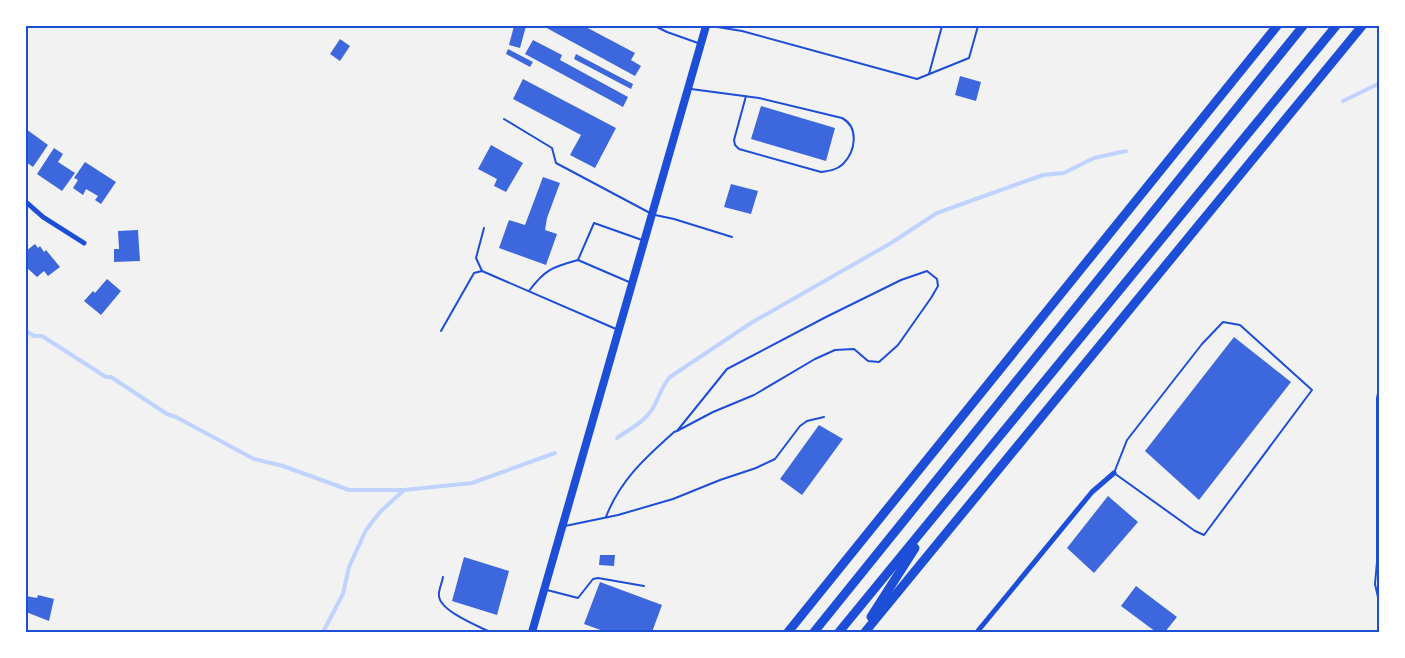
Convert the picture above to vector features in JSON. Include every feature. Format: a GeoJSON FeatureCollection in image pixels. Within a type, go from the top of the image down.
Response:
{"type":"FeatureCollection","features":[{"type":"Feature","properties":{"kind":"highway"},"geometry":{"type":"LineString","coordinates":[[788,633],[1277,26]]}},
{"type":"Feature","properties":{"kind":"highway"},"geometry":{"type":"LineString","coordinates":[[814,633],[1303,26]]}},
{"type":"Feature","properties":{"kind":"highway"},"geometry":{"type":"LineString","coordinates":[[839,633],[1336,26]]}},
{"type":"Feature","properties":{"kind":"highway"},"geometry":{"type":"LineString","coordinates":[[863,633],[1362,26]]}},
{"type":"Feature","properties":{"kind":"highway"},"geometry":{"type":"LineString","coordinates":[[863,633],[935,515]]}},
{"type":"Feature","properties":{"kind":"main road"},"geometry":{"type":"LineString","coordinates":[[532,633],[706,26]]}},
{"type":"Feature","properties":{"kind":"street"},"geometry":{"type":"LineString","coordinates":[[26,202],[43,217],[84,243]]}},
{"type":"Feature","properties":{"kind":"street"},"geometry":{"type":"LineString","coordinates":[[977,633],[1092,492],[1114,473]]}},
{"type":"Feature","properties":{"kind":"lane"},"geometry":{"type":"LineString","coordinates":[[655,26],[701,44]]}},
{"type":"Feature","properties":{"kind":"lane"},"geometry":{"type":"LineString","coordinates":[[711,26],[742,32],[917,79],[969,58],[978,26]]}},
{"type":"Feature","properties":{"kind":"lane"},"geometry":{"type":"LineString","coordinates":[[929,74],[942,26]]}},
{"type":"Feature","properties":{"kind":"lane"},"geometry":{"type":"LineString","coordinates":[[688,88],[746,96],[842,118],[849,122],[854,137],[844,164],[834,170],[821,172],[739,148],[735,145],[734,140],[746,96]]}},
{"type":"Feature","properties":{"kind":"lane"},"geometry":{"type":"LineString","coordinates":[[504,119],[552,148],[556,163],[652,214],[732,237]]}},
{"type":"Feature","properties":{"kind":"lane"},"geometry":{"type":"LineString","coordinates":[[578,260],[594,223],[644,241]]}},
{"type":"Feature","properties":{"kind":"lane"},"geometry":{"type":"LineString","coordinates":[[482,271],[476,258],[484,228]]}},
{"type":"Feature","properties":{"kind":"lane"},"geometry":{"type":"LineString","coordinates":[[529,291],[540,276],[554,267],[578,260],[632,284]]}},
{"type":"Feature","properties":{"kind":"lane"},"geometry":{"type":"LineString","coordinates":[[441,331],[474,273],[482,271],[618,330]]}},
{"type":"Feature","properties":{"kind":"lane"},"geometry":{"type":"LineString","coordinates":[[606,517],[610,505],[625,480],[647,456],[677,430],[727,369],[826,316],[901,280],[927,271],[937,279],[938,286],[898,345],[879,362],[868,361],[854,349],[835,350],[815,359],[754,395],[677,430]]}},
{"type":"Feature","properties":{"kind":"lane"},"geometry":{"type":"LineString","coordinates":[[1223,322],[1240,325],[1312,390],[1204,535],[1195,531],[1114,473],[1127,440],[1202,344],[1223,322]]}},
{"type":"Feature","properties":{"kind":"lane"},"geometry":{"type":"LineString","coordinates":[[562,526],[618,515],[673,500],[756,468],[775,459],[800,426],[807,421],[824,417]]}},
{"type":"Feature","properties":{"kind":"lane"},"geometry":{"type":"LineString","coordinates":[[443,577],[438,595],[441,604],[490,633]]}},
{"type":"Feature","properties":{"kind":"lane"},"geometry":{"type":"LineString","coordinates":[[544,589],[578,598],[593,579],[598,578],[644,586]]}},
{"type":"Feature","properties":{"kind":"path"},"geometry":{"type":"LineString","coordinates":[[1380,386],[1377,398],[1375,584],[1380,606]]}},
{"type":"Feature","properties":{"kind":"building"},"geometry":{"type":"Polygon","coordinates":[[[514,26],[526,26],[520,48],[509,45],[514,26]]]}},
{"type":"Feature","properties":{"kind":"building"},"geometry":{"type":"Polygon","coordinates":[[[543,26],[584,26],[635,53],[631,60],[641,66],[635,76],[543,26]]]}},
{"type":"Feature","properties":{"kind":"building"},"geometry":{"type":"Polygon","coordinates":[[[340,39],[350,46],[340,61],[330,54],[340,39]]]}},
{"type":"Feature","properties":{"kind":"building"},"geometry":{"type":"Polygon","coordinates":[[[533,40],[562,55],[560,60],[628,97],[623,107],[525,54],[533,40]]]}},
{"type":"Feature","properties":{"kind":"building"},"geometry":{"type":"Polygon","coordinates":[[[508,49],[533,62],[530,67],[506,54],[508,49]]]}},
{"type":"Feature","properties":{"kind":"building"},"geometry":{"type":"Polygon","coordinates":[[[576,54],[633,84],[631,89],[574,59],[576,54]]]}},
{"type":"Feature","properties":{"kind":"building"},"geometry":{"type":"Polygon","coordinates":[[[960,76],[981,82],[976,101],[955,95],[960,76]]]}},
{"type":"Feature","properties":{"kind":"building"},"geometry":{"type":"Polygon","coordinates":[[[523,79],[616,128],[595,168],[570,155],[581,135],[513,99],[523,79]]]}},
{"type":"Feature","properties":{"kind":"building"},"geometry":{"type":"Polygon","coordinates":[[[761,106],[835,128],[826,161],[751,139],[761,106]]]}},
{"type":"Feature","properties":{"kind":"building"},"geometry":{"type":"Polygon","coordinates":[[[26,129],[48,145],[33,167],[26,162],[26,129]]]}},
{"type":"Feature","properties":{"kind":"building"},"geometry":{"type":"Polygon","coordinates":[[[491,145],[523,163],[506,192],[494,186],[497,179],[478,169],[491,145]]]}},
{"type":"Feature","properties":{"kind":"building"},"geometry":{"type":"Polygon","coordinates":[[[54,148],[63,154],[58,162],[75,173],[62,191],[37,174],[54,148]]]}},
{"type":"Feature","properties":{"kind":"building"},"geometry":{"type":"Polygon","coordinates":[[[85,162],[116,182],[101,204],[95,200],[98,196],[86,189],[83,195],[73,188],[78,180],[74,178],[85,162]]]}},
{"type":"Feature","properties":{"kind":"building"},"geometry":{"type":"Polygon","coordinates":[[[543,177],[560,183],[547,218],[545,230],[557,234],[546,265],[499,248],[509,220],[525,225],[543,177]]]}},
{"type":"Feature","properties":{"kind":"building"},"geometry":{"type":"Polygon","coordinates":[[[731,184],[758,191],[751,214],[724,207],[731,184]]]}},
{"type":"Feature","properties":{"kind":"building"},"geometry":{"type":"Polygon","coordinates":[[[138,230],[140,261],[114,262],[114,249],[119,249],[118,231],[138,230]]]}},
{"type":"Feature","properties":{"kind":"building"},"geometry":{"type":"Polygon","coordinates":[[[35,244],[38,248],[40,246],[44,252],[46,250],[60,267],[48,276],[44,271],[37,277],[26,267],[26,251],[35,244]]]}},
{"type":"Feature","properties":{"kind":"building"},"geometry":{"type":"Polygon","coordinates":[[[107,279],[121,291],[101,315],[84,301],[93,291],[95,293],[107,279]]]}},
{"type":"Feature","properties":{"kind":"building"},"geometry":{"type":"Polygon","coordinates":[[[1234,337],[1291,382],[1199,500],[1145,451],[1234,337]]]}},
{"type":"Feature","properties":{"kind":"building"},"geometry":{"type":"Polygon","coordinates":[[[819,425],[843,439],[802,495],[780,479],[819,425]]]}},
{"type":"Feature","properties":{"kind":"building"},"geometry":{"type":"Polygon","coordinates":[[[1108,496],[1138,522],[1094,573],[1067,548],[1108,496]]]}},
{"type":"Feature","properties":{"kind":"building"},"geometry":{"type":"Polygon","coordinates":[[[600,555],[615,555],[614,566],[599,565],[600,555]]]}},
{"type":"Feature","properties":{"kind":"building"},"geometry":{"type":"Polygon","coordinates":[[[464,557],[509,571],[497,615],[452,601],[464,557]]]}},
{"type":"Feature","properties":{"kind":"building"},"geometry":{"type":"Polygon","coordinates":[[[600,582],[662,605],[652,632],[606,632],[584,624],[600,582]]]}},
{"type":"Feature","properties":{"kind":"building"},"geometry":{"type":"Polygon","coordinates":[[[1136,586],[1177,617],[1165,632],[1156,632],[1121,606],[1136,586]]]}},
{"type":"Feature","properties":{"kind":"building"},"geometry":{"type":"Polygon","coordinates":[[[38,595],[54,599],[49,621],[26,612],[26,596],[37,598],[38,595]]]}},
{"type":"Feature","properties":{"kind":"waterway"},"geometry":{"type":"LineString","coordinates":[[1343,101],[1380,83]]}},
{"type":"Feature","properties":{"kind":"waterway"},"geometry":{"type":"LineString","coordinates":[[617,438],[648,415],[670,377],[751,323],[891,243],[937,213],[1043,175],[1064,173],[1094,158],[1126,151]]}},
{"type":"Feature","properties":{"kind":"waterway"},"geometry":{"type":"LineString","coordinates":[[26,331],[34,336],[42,336],[167,414],[254,459],[283,466],[349,490],[404,490],[472,483],[555,453]]}},
{"type":"Feature","properties":{"kind":"waterway"},"geometry":{"type":"LineString","coordinates":[[323,632],[343,594],[349,567],[366,530],[380,512],[404,490]]}}]}
